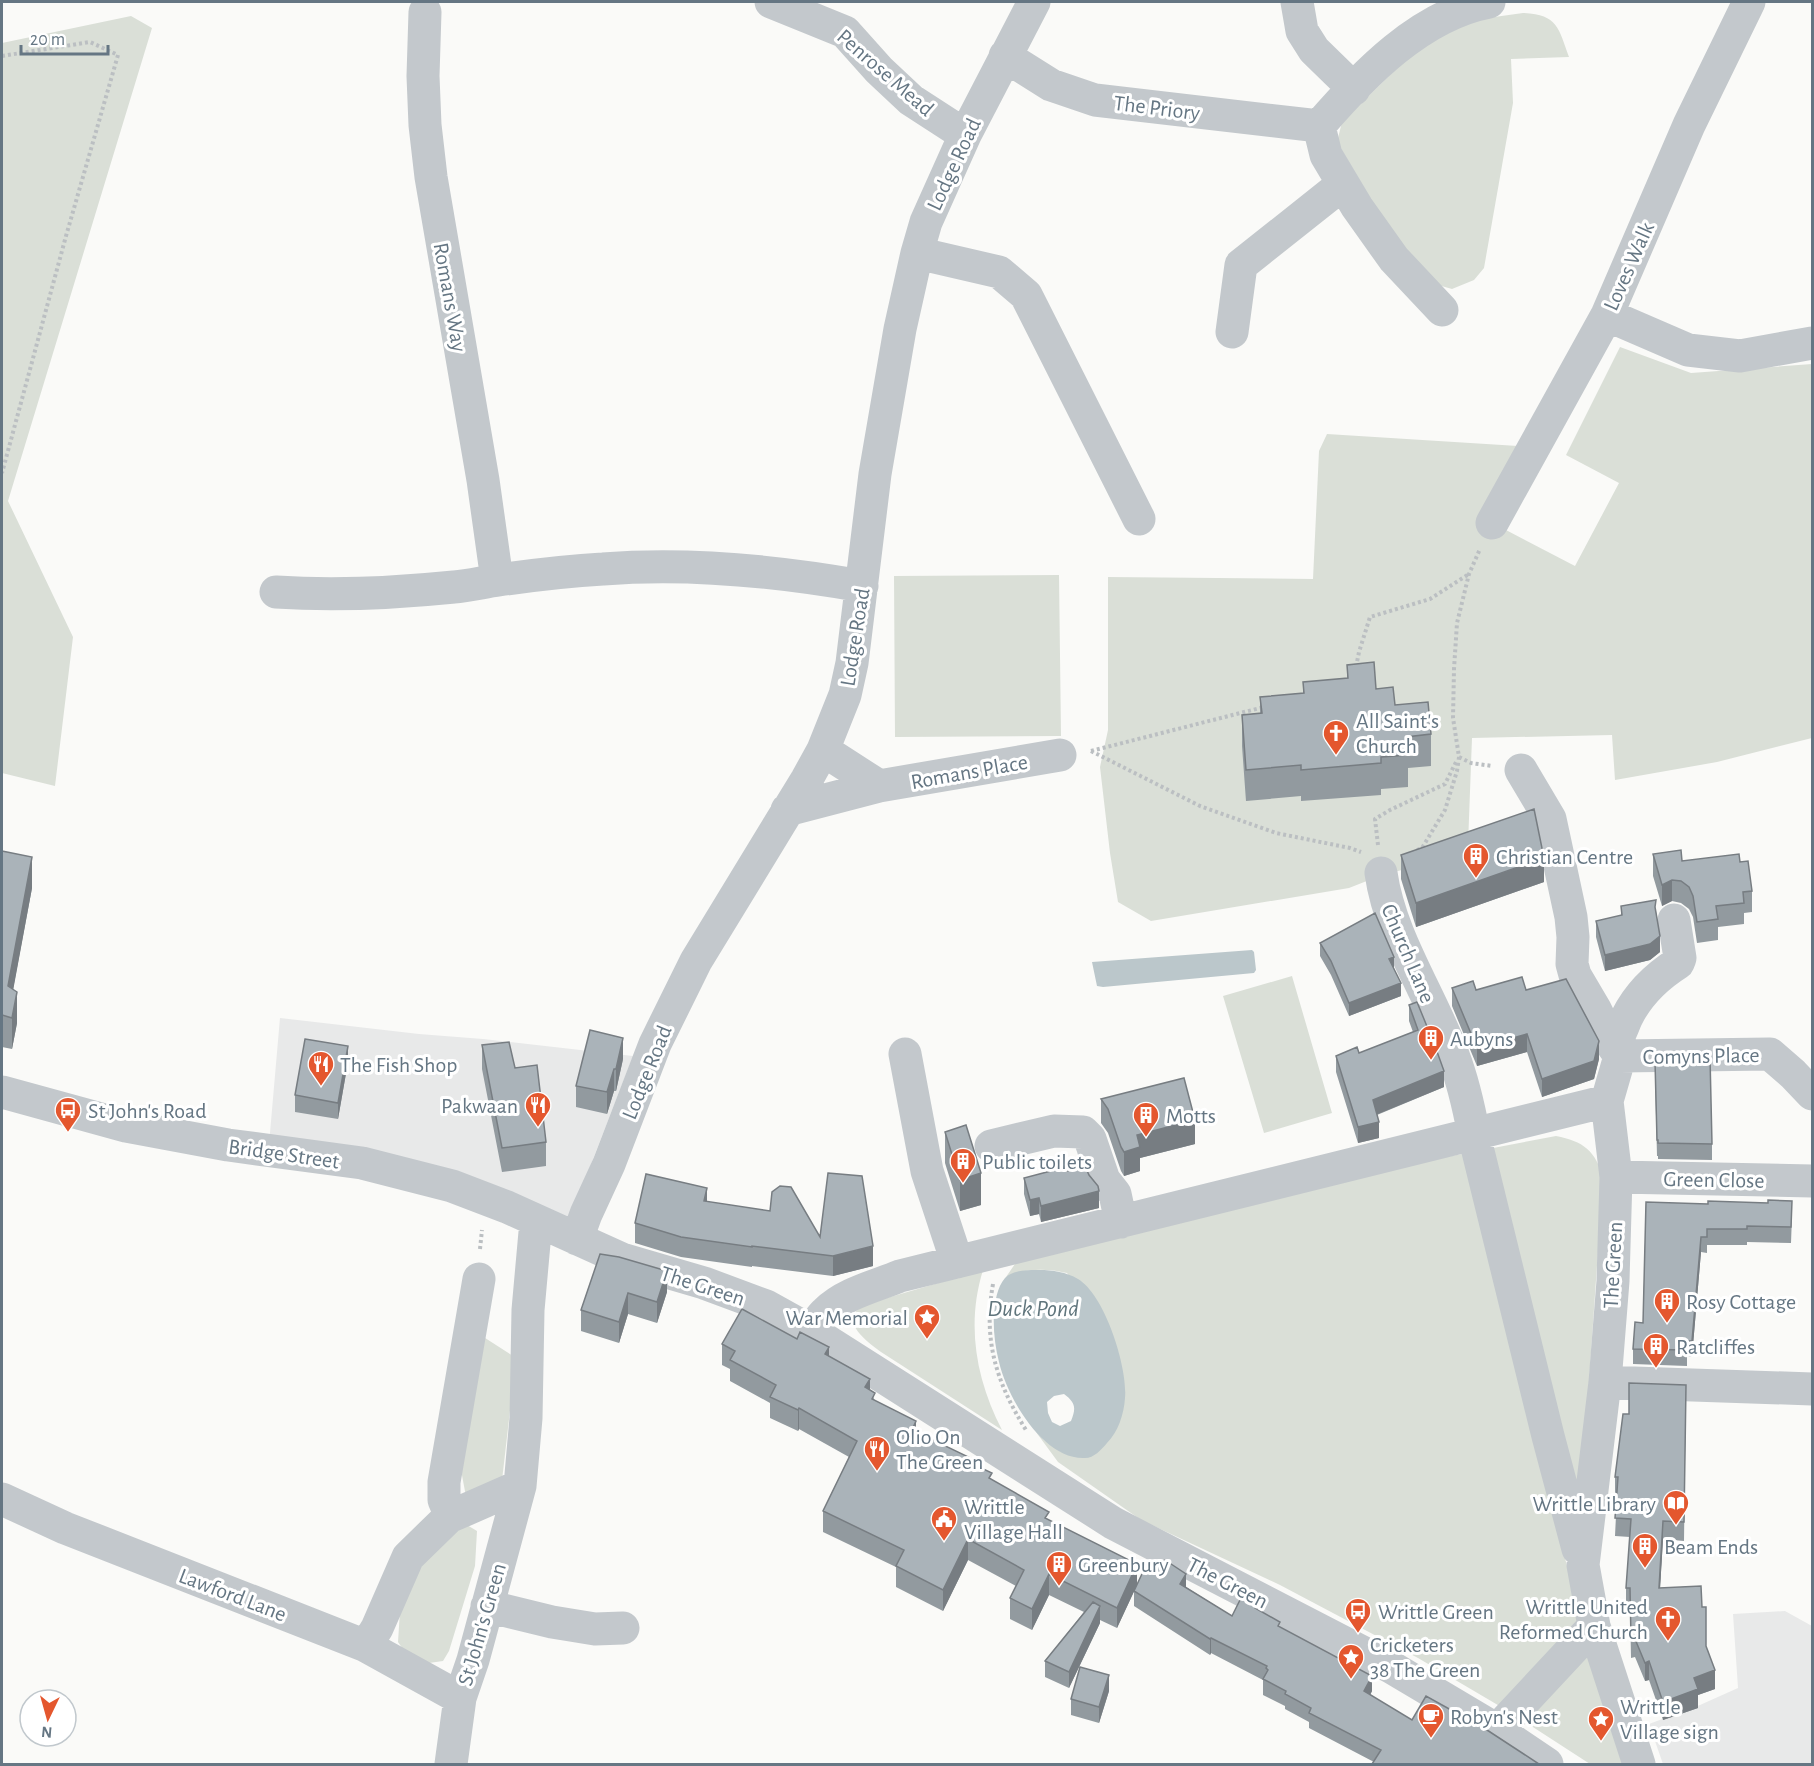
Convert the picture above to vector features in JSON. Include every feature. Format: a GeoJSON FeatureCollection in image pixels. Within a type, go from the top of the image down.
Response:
{"type":"FeatureCollection","features":[{"type":"Feature","properties":{"kind":"street","name":"Penrose Mead"},"geometry":{"type":"LineString","coordinates":[[771,2],[845,32],[879,70],[911,100],[965,135]]}},
{"type":"Feature","properties":{"kind":"street","name":"Lodge Road"},"geometry":{"type":"LineString","coordinates":[[557,1230],[586,1214],[609,1164],[655,1044],[696,961],[807,779],[823,750],[845,695],[852,663],[875,474],[900,329],[917,254],[926,222],[965,135],[1034,2]]}},
{"type":"Feature","properties":{"kind":"street"},"geometry":{"type":"LineString","coordinates":[[1297,2],[1302,31],[1314,50],[1354,89]]}},
{"type":"Feature","properties":{"kind":"street"},"geometry":{"type":"LineString","coordinates":[[1442,310],[1394,259],[1357,207],[1326,155],[1318,126],[1396,48],[1450,14],[1475,4],[1489,2]]}},
{"type":"Feature","properties":{"kind":"street","name":"Loves Walk"},"geometry":{"type":"LineString","coordinates":[[1492,523],[1607,315],[1689,124],[1749,2]]}},
{"type":"Feature","properties":{"kind":"street","name":"Romans Way"},"geometry":{"type":"LineString","coordinates":[[425,12],[423,76],[425,125],[431,177],[483,480],[497,580]]}},
{"type":"Feature","properties":{"kind":"street","name":"The Priory"},"geometry":{"type":"LineString","coordinates":[[1005,57],[1051,85],[1095,100],[1318,126]]}},
{"type":"Feature","properties":{"kind":"street"},"geometry":{"type":"LineString","coordinates":[[1232,332],[1241,265],[1343,184]]}},
{"type":"Feature","properties":{"kind":"street"},"geometry":{"type":"LineString","coordinates":[[917,254],[999,272],[1026,295],[1139,519]]}},
{"type":"Feature","properties":{"kind":"street"},"geometry":{"type":"LineString","coordinates":[[1607,315],[1688,351],[1740,357],[1812,343]]}},
{"type":"Feature","properties":{"kind":"street"},"geometry":{"type":"LineString","coordinates":[[276,592],[352,594],[456,587],[497,580],[604,569],[661,566],[806,576],[862,586]]}},
{"type":"Feature","properties":{"kind":"street","name":"Romans Place"},"geometry":{"type":"LineString","coordinates":[[823,750],[879,786]]}},
{"type":"Feature","properties":{"kind":"street","name":"Romans Place"},"geometry":{"type":"LineString","coordinates":[[787,810],[879,786],[1076,753]]}},
{"type":"Feature","properties":{"kind":"street"},"geometry":{"type":"LineString","coordinates":[[1521,770],[1550,819],[1571,917],[1572,964],[1575,975],[1616,1051]]}},
{"type":"Feature","properties":{"kind":"street","name":"Church Lane"},"geometry":{"type":"LineString","coordinates":[[1380,866],[1384,894],[1394,922],[1453,1054],[1464,1087],[1473,1135]]}},
{"type":"Feature","properties":{"kind":"street"},"geometry":{"type":"LineString","coordinates":[[1616,1051],[1627,1017],[1642,991],[1678,963],[1680,958],[1674,921]]}},
{"type":"Feature","properties":{"kind":"street","name":"Comyns Place"},"geometry":{"type":"LineString","coordinates":[[1607,1101],[1616,1051],[1770,1054],[1812,1094]]}},
{"type":"Feature","properties":{"kind":"street"},"geometry":{"type":"LineString","coordinates":[[905,1054],[927,1171],[957,1262]]}},
{"type":"Feature","properties":{"kind":"street","name":"Bridge Street"},"geometry":{"type":"LineString","coordinates":[[2,1092],[138,1128],[228,1145],[362,1163],[452,1186],[557,1230]]}},
{"type":"Feature","properties":{"kind":"street"},"geometry":{"type":"LineString","coordinates":[[811,1331],[830,1308],[859,1292],[900,1276],[1607,1101]]}},
{"type":"Feature","properties":{"kind":"street","name":"The Green"},"geometry":{"type":"LineString","coordinates":[[1582,1565],[1605,1382],[1612,1281],[1616,1177],[1607,1101]]}},
{"type":"Feature","properties":{"kind":"street"},"geometry":{"type":"LineString","coordinates":[[991,1146],[1054,1131],[1083,1132],[1090,1139],[1104,1180],[1115,1194],[1120,1221]]}},
{"type":"Feature","properties":{"kind":"street","name":"The Green"},"geometry":{"type":"LineString","coordinates":[[1473,1135],[1582,1565],[1594,1626],[1639,1764]]}},
{"type":"Feature","properties":{"kind":"street","name":"Green Close"},"geometry":{"type":"LineString","coordinates":[[1616,1177],[1812,1181]]}},
{"type":"Feature","properties":{"kind":"street","name":"The Green"},"geometry":{"type":"LineString","coordinates":[[557,1230],[622,1259],[704,1283],[766,1306],[811,1331],[1113,1523],[1391,1667],[1497,1730],[1547,1764]]}},
{"type":"Feature","properties":{"kind":"street","name":"St John's Green"},"geometry":{"type":"LineString","coordinates":[[451,1764],[460,1698],[520,1485],[526,1418],[528,1310],[557,1230]]}},
{"type":"Feature","properties":{"kind":"street"},"geometry":{"type":"LineString","coordinates":[[449,1517],[450,1514],[444,1500],[444,1482],[479,1279]]}},
{"type":"Feature","properties":{"kind":"street"},"geometry":{"type":"LineString","coordinates":[[1605,1382],[1812,1389]]}},
{"type":"Feature","properties":{"kind":"street"},"geometry":{"type":"LineString","coordinates":[[366,1646],[377,1628],[408,1557],[449,1517],[520,1485]]}},
{"type":"Feature","properties":{"kind":"street","name":"Lawford Lane"},"geometry":{"type":"LineString","coordinates":[[2,1499],[65,1528],[366,1646],[460,1698]]}},
{"type":"Feature","properties":{"kind":"street"},"geometry":{"type":"LineString","coordinates":[[487,1606],[552,1622],[595,1629],[623,1628]]}},
{"type":"Feature","properties":{"kind":"street"},"geometry":{"type":"LineString","coordinates":[[1497,1730],[1594,1626]]}},
{"type":"Feature","properties":{"kind":"path"},"geometry":{"type":"LineString","coordinates":[[2,56],[90,42],[118,55],[2,473]]}},
{"type":"Feature","properties":{"kind":"path"},"geometry":{"type":"LineString","coordinates":[[1076,753],[1200,806],[1276,833],[1350,848],[1380,866],[1392,863],[1422,848],[1445,810],[1457,771],[1459,757],[1453,718],[1457,623],[1469,574],[1492,523]]}},
{"type":"Feature","properties":{"kind":"path"},"geometry":{"type":"LineString","coordinates":[[1355,676],[1359,652],[1370,617],[1430,600],[1469,574]]}},
{"type":"Feature","properties":{"kind":"path"},"geometry":{"type":"LineString","coordinates":[[1076,753],[1270,705]]}},
{"type":"Feature","properties":{"kind":"path"},"geometry":{"type":"LineString","coordinates":[[1380,866],[1376,819],[1389,810],[1445,784],[1459,757]]}},
{"type":"Feature","properties":{"kind":"path"},"geometry":{"type":"LineString","coordinates":[[479,1279],[481,1239],[488,1200]]}},
{"type":"Feature","properties":{"kind":"path"},"geometry":{"type":"LineString","coordinates":[[993,1253],[996,1267],[989,1323],[994,1365],[1013,1410],[1029,1435],[1015,1462]]}},
{"type":"Feature","properties":{"kind":"shaded area"},"geometry":{"type":"Polygon","coordinates":[[[1523,13],[1543,16],[1555,24],[1569,57],[1511,59],[1513,103],[1484,268],[1474,280],[1452,289],[1431,283],[1404,256],[1337,142],[1342,122],[1400,65],[1439,35],[1480,19],[1523,13]]]}},
{"type":"Feature","properties":{"kind":"shaded area"},"geometry":{"type":"Polygon","coordinates":[[[131,16],[152,28],[8,501],[73,637],[55,786],[2,773],[2,43],[131,16]]]}},
{"type":"Feature","properties":{"kind":"shaded area"},"geometry":{"type":"Polygon","coordinates":[[[1620,347],[1691,373],[1812,364],[1812,738],[1717,762],[1615,780],[1612,735],[1472,738],[1468,845],[1349,888],[1151,921],[1118,902],[1100,767],[1108,730],[1108,577],[1313,579],[1319,451],[1327,434],[1518,446],[1483,518],[1575,566],[1619,483],[1566,455],[1620,347]]]}},
{"type":"Feature","properties":{"kind":"shaded area"},"geometry":{"type":"Polygon","coordinates":[[[1059,575],[1061,736],[895,737],[894,576],[1059,575]]]}},
{"type":"Feature","properties":{"kind":"shaded area"},"geometry":{"type":"Polygon","coordinates":[[[1292,976],[1332,1113],[1264,1133],[1223,996],[1292,976]]]}},
{"type":"Feature","properties":{"kind":"shaded area"},"geometry":{"type":"Polygon","coordinates":[[[280,1018],[633,1056],[569,1221],[269,1144],[280,1018]]]}},
{"type":"Feature","properties":{"kind":"shaded area"},"geometry":{"type":"Polygon","coordinates":[[[1556,1136],[1574,1141],[1587,1149],[1597,1161],[1603,1178],[1581,1498],[1552,1506],[1582,1626],[1625,1764],[1590,1764],[1508,1711],[1418,1658],[1280,1585],[1141,1520],[1058,1462],[1036,1432],[1061,1452],[1125,1396],[1118,1351],[1067,1273],[1036,1270],[1006,1277],[1017,1261],[1446,1157],[1556,1136]]]}},
{"type":"Feature","properties":{"kind":"shaded area"},"geometry":{"type":"Polygon","coordinates":[[[983,1270],[975,1311],[976,1352],[986,1392],[1002,1430],[876,1348],[858,1332],[853,1320],[854,1314],[860,1308],[873,1302],[983,1270]]]}},
{"type":"Feature","properties":{"kind":"shaded area"},"geometry":{"type":"Polygon","coordinates":[[[482,1336],[516,1358],[501,1489],[467,1502],[461,1470],[482,1336]]]}},
{"type":"Feature","properties":{"kind":"shaded area"},"geometry":{"type":"Polygon","coordinates":[[[467,1525],[477,1531],[475,1566],[449,1651],[443,1661],[429,1663],[409,1658],[398,1642],[400,1611],[422,1564],[458,1530],[467,1525]]]}},
{"type":"Feature","properties":{"kind":"shaded area"},"geometry":{"type":"Polygon","coordinates":[[[1785,1611],[1812,1626],[1812,1764],[1663,1764],[1649,1724],[1738,1688],[1733,1614],[1785,1611]]]}},
{"type":"Feature","properties":{"kind":"water"},"geometry":{"type":"Polygon","coordinates":[[[1252,950],[1256,970],[1254,973],[1103,987],[1097,986],[1092,962],[1252,950]]]}},
{"type":"Feature","properties":{"kind":"water","name":"Duck Pond"},"geometry":{"type":"Polygon","coordinates":[[[1035,1270],[1064,1273],[1078,1279],[1088,1287],[1106,1316],[1119,1351],[1125,1385],[1122,1416],[1111,1439],[1097,1453],[1088,1458],[1070,1456],[1055,1449],[1041,1438],[1029,1424],[1010,1392],[999,1362],[994,1325],[994,1309],[998,1290],[1008,1275],[1035,1270]],[[1064,1394],[1054,1396],[1047,1402],[1052,1422],[1060,1426],[1071,1421],[1073,1416],[1074,1406],[1064,1394]]]}},
{"type":"Feature","properties":{"kind":"building"},"geometry":{"type":"Polygon","coordinates":[[[1374,662],[1376,689],[1393,687],[1395,705],[1428,702],[1431,734],[1406,737],[1408,755],[1381,757],[1381,763],[1301,770],[1301,765],[1246,770],[1242,715],[1262,713],[1260,697],[1304,693],[1303,682],[1348,678],[1347,665],[1374,662]]]}},
{"type":"Feature","properties":{"kind":"building"},"geometry":{"type":"Polygon","coordinates":[[[1534,809],[1544,858],[1416,903],[1401,855],[1534,809]]]}},
{"type":"Feature","properties":{"kind":"building"},"geometry":{"type":"Polygon","coordinates":[[[1681,850],[1682,861],[1739,854],[1740,862],[1748,861],[1752,891],[1743,892],[1744,903],[1716,906],[1718,919],[1697,922],[1693,896],[1689,887],[1681,881],[1672,880],[1662,885],[1653,854],[1681,850]]]}},
{"type":"Feature","properties":{"kind":"building"},"geometry":{"type":"Polygon","coordinates":[[[2,851],[32,857],[8,986],[17,992],[12,1018],[2,1015],[2,851]]]}},
{"type":"Feature","properties":{"kind":"building"},"geometry":{"type":"Polygon","coordinates":[[[1656,900],[1660,936],[1650,944],[1605,955],[1596,921],[1622,915],[1621,906],[1656,900]]]}},
{"type":"Feature","properties":{"kind":"building"},"geometry":{"type":"Polygon","coordinates":[[[1375,913],[1394,957],[1389,959],[1401,983],[1349,1003],[1331,961],[1320,943],[1375,913]]]}},
{"type":"Feature","properties":{"kind":"building"},"geometry":{"type":"Polygon","coordinates":[[[1522,977],[1526,990],[1566,979],[1599,1041],[1594,1061],[1542,1079],[1527,1034],[1477,1048],[1452,988],[1473,981],[1476,990],[1522,977]]]}},
{"type":"Feature","properties":{"kind":"building"},"geometry":{"type":"Polygon","coordinates":[[[1417,1002],[1444,1071],[1373,1100],[1379,1122],[1358,1127],[1336,1056],[1357,1047],[1359,1053],[1418,1030],[1409,1005],[1417,1002]]]}},
{"type":"Feature","properties":{"kind":"building"},"geometry":{"type":"Polygon","coordinates":[[[590,1030],[623,1038],[616,1069],[614,1069],[607,1092],[576,1086],[590,1030]]]}},
{"type":"Feature","properties":{"kind":"building","name":"The Fish Shop"},"geometry":{"type":"Polygon","coordinates":[[[305,1039],[348,1046],[338,1103],[295,1095],[305,1039]]]}},
{"type":"Feature","properties":{"kind":"building"},"geometry":{"type":"Polygon","coordinates":[[[509,1042],[515,1068],[537,1065],[546,1142],[502,1148],[482,1045],[509,1042]]]}},
{"type":"Feature","properties":{"kind":"building"},"geometry":{"type":"Polygon","coordinates":[[[1710,1057],[1712,1144],[1658,1143],[1655,1061],[1659,1061],[1659,1058],[1710,1057]]]}},
{"type":"Feature","properties":{"kind":"building"},"geometry":{"type":"Polygon","coordinates":[[[1184,1078],[1195,1120],[1137,1135],[1140,1147],[1124,1152],[1108,1109],[1101,1099],[1184,1078]]]}},
{"type":"Feature","properties":{"kind":"building"},"geometry":{"type":"Polygon","coordinates":[[[966,1125],[981,1173],[960,1180],[945,1132],[966,1125]]]}},
{"type":"Feature","properties":{"kind":"building"},"geometry":{"type":"Polygon","coordinates":[[[1085,1166],[1099,1191],[1041,1206],[1039,1198],[1030,1200],[1024,1178],[1066,1167],[1067,1171],[1085,1166]]]}},
{"type":"Feature","properties":{"kind":"building"},"geometry":{"type":"Polygon","coordinates":[[[828,1173],[862,1176],[873,1246],[833,1256],[681,1237],[635,1223],[646,1174],[707,1188],[704,1201],[770,1211],[772,1192],[780,1186],[791,1187],[820,1237],[828,1173]]]}},
{"type":"Feature","properties":{"kind":"building"},"geometry":{"type":"Polygon","coordinates":[[[1768,1200],[1792,1201],[1791,1227],[1747,1226],[1747,1229],[1707,1229],[1707,1237],[1701,1237],[1692,1341],[1687,1341],[1687,1350],[1633,1349],[1635,1322],[1643,1323],[1646,1202],[1708,1204],[1708,1201],[1768,1203],[1768,1200]]]}},
{"type":"Feature","properties":{"kind":"building"},"geometry":{"type":"Polygon","coordinates":[[[600,1254],[667,1271],[657,1302],[628,1293],[619,1322],[581,1310],[600,1254]]]}},
{"type":"Feature","properties":{"kind":"building"},"geometry":{"type":"Polygon","coordinates":[[[742,1309],[797,1339],[800,1332],[829,1347],[825,1354],[870,1379],[865,1387],[875,1393],[872,1399],[916,1421],[912,1430],[983,1464],[981,1468],[992,1473],[989,1478],[1049,1512],[1045,1518],[1137,1564],[1117,1608],[1049,1574],[1032,1609],[1010,1598],[1024,1570],[968,1539],[943,1590],[896,1566],[904,1550],[823,1511],[857,1441],[799,1408],[798,1410],[770,1397],[776,1385],[730,1360],[735,1351],[722,1344],[742,1309]]]}},
{"type":"Feature","properties":{"kind":"building"},"geometry":{"type":"Polygon","coordinates":[[[1629,1383],[1686,1385],[1684,1522],[1663,1521],[1659,1588],[1701,1586],[1702,1607],[1706,1607],[1706,1646],[1715,1670],[1694,1678],[1698,1689],[1663,1702],[1649,1661],[1645,1663],[1635,1639],[1631,1639],[1630,1588],[1626,1588],[1631,1519],[1615,1518],[1618,1477],[1615,1477],[1623,1414],[1629,1414],[1629,1383]]]}},
{"type":"Feature","properties":{"kind":"building"},"geometry":{"type":"Polygon","coordinates":[[[1165,1560],[1186,1574],[1180,1584],[1232,1616],[1242,1596],[1251,1600],[1255,1608],[1280,1622],[1278,1626],[1372,1676],[1364,1691],[1412,1720],[1426,1696],[1487,1730],[1539,1764],[1372,1764],[1381,1750],[1309,1713],[1311,1708],[1263,1679],[1268,1670],[1267,1666],[1210,1639],[1134,1591],[1148,1561],[1161,1567],[1165,1560]]]}},
{"type":"Feature","properties":{"kind":"building"},"geometry":{"type":"Polygon","coordinates":[[[1093,1602],[1100,1606],[1069,1672],[1045,1661],[1093,1602]]]}},
{"type":"Feature","properties":{"kind":"building"},"geometry":{"type":"Polygon","coordinates":[[[1080,1667],[1109,1675],[1099,1707],[1071,1699],[1080,1667]]]}},
{"type":"Feature","properties":{"kind":"place","name":"All Saint's Church"},"geometry":{"type":"Point","coordinates":[1336,756]}},
{"type":"Feature","properties":{"kind":"place","name":"Christian Centre"},"geometry":{"type":"Point","coordinates":[1476,879]}},
{"type":"Feature","properties":{"kind":"place","name":"Aubyns"},"geometry":{"type":"Point","coordinates":[1431,1061]}},
{"type":"Feature","properties":{"kind":"place","name":"The Fish Shop"},"geometry":{"type":"Point","coordinates":[321,1087]}},
{"type":"Feature","properties":{"kind":"place","name":"Pakwaan"},"geometry":{"type":"Point","coordinates":[538,1128]}},
{"type":"Feature","properties":{"kind":"place","name":"St John's Road"},"geometry":{"type":"Point","coordinates":[68,1133]}},
{"type":"Feature","properties":{"kind":"place","name":"Motts"},"geometry":{"type":"Point","coordinates":[1146,1138]}},
{"type":"Feature","properties":{"kind":"place","name":"Public toilets"},"geometry":{"type":"Point","coordinates":[963,1184]}},
{"type":"Feature","properties":{"kind":"place","name":"Rosy Cottage"},"geometry":{"type":"Point","coordinates":[1667,1324]}},
{"type":"Feature","properties":{"kind":"place","name":"War Memorial"},"geometry":{"type":"Point","coordinates":[927,1340]}},
{"type":"Feature","properties":{"kind":"place","name":"Ratcliffes"},"geometry":{"type":"Point","coordinates":[1656,1369]}},
{"type":"Feature","properties":{"kind":"place","name":"Olio On The Green"},"geometry":{"type":"Point","coordinates":[877,1472]}},
{"type":"Feature","properties":{"kind":"place","name":"Writtle Library"},"geometry":{"type":"Point","coordinates":[1676,1526]}},
{"type":"Feature","properties":{"kind":"place","name":"Writtle Village Hall"},"geometry":{"type":"Point","coordinates":[944,1542]}},
{"type":"Feature","properties":{"kind":"place","name":"Beam Ends"},"geometry":{"type":"Point","coordinates":[1645,1569]}},
{"type":"Feature","properties":{"kind":"place","name":"Greenbury"},"geometry":{"type":"Point","coordinates":[1059,1587]}},
{"type":"Feature","properties":{"kind":"place","name":"Writtle Green"},"geometry":{"type":"Point","coordinates":[1358,1634]}},
{"type":"Feature","properties":{"kind":"place","name":"Writtle United Reformed Church"},"geometry":{"type":"Point","coordinates":[1668,1642]}},
{"type":"Feature","properties":{"kind":"place","name":"Cricketers 38 The Green"},"geometry":{"type":"Point","coordinates":[1351,1680]}},
{"type":"Feature","properties":{"kind":"place","name":"Robyn's Nest"},"geometry":{"type":"Point","coordinates":[1431,1739]}},
{"type":"Feature","properties":{"kind":"place","name":"Writtle Village sign"},"geometry":{"type":"Point","coordinates":[1601,1742]}}]}
